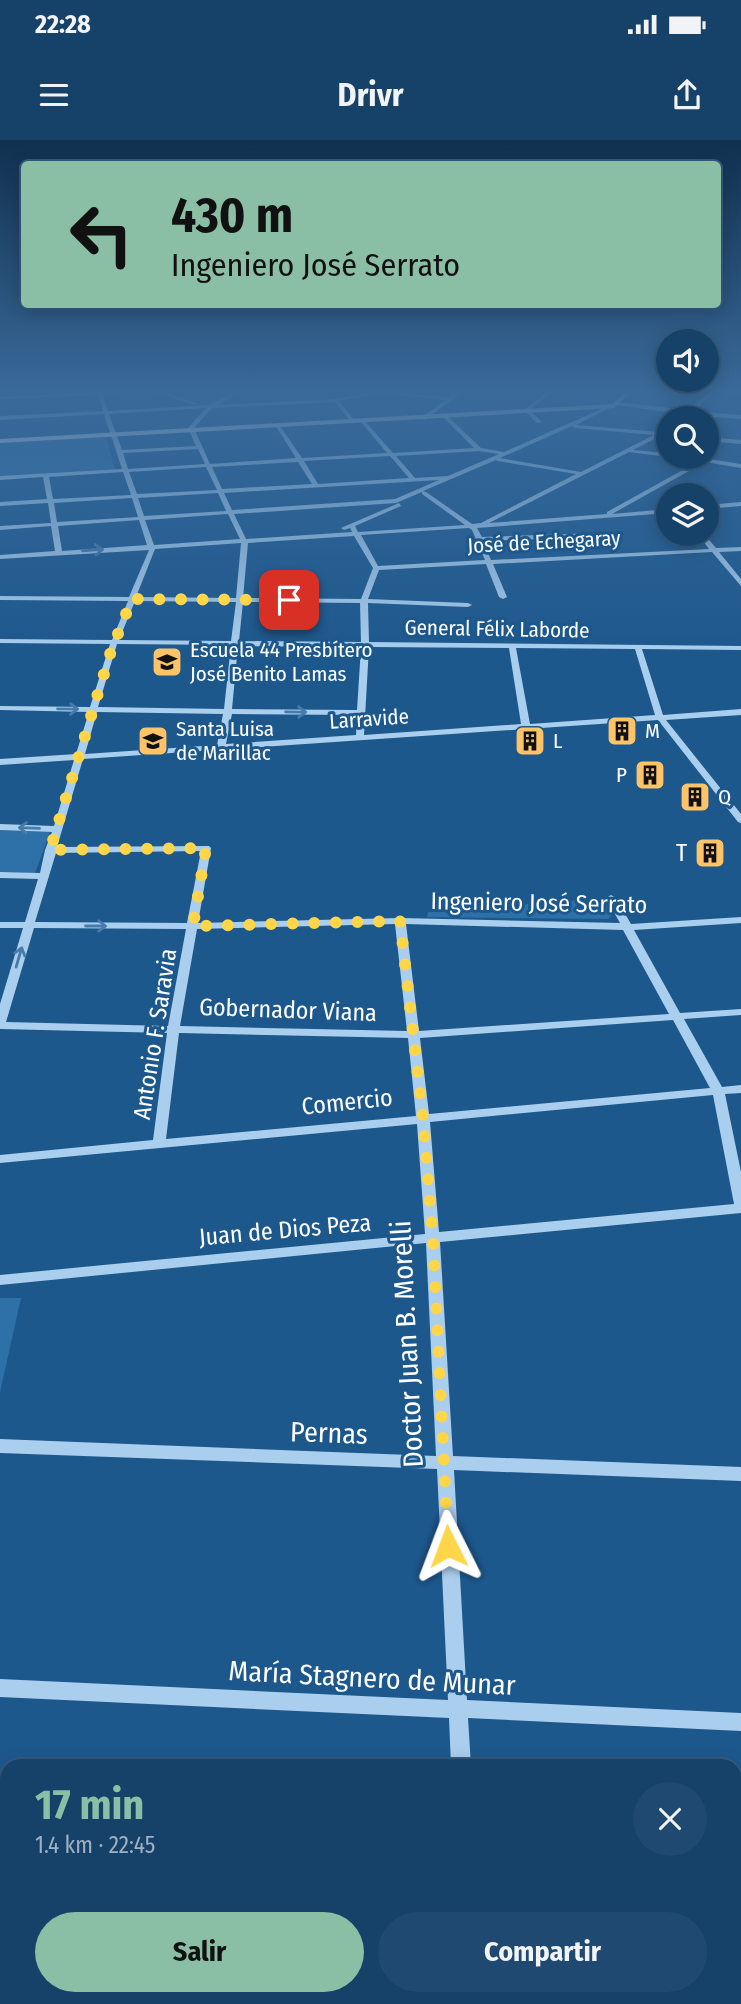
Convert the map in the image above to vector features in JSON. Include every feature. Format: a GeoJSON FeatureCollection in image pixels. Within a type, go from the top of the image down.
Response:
{"type":"FeatureCollection","features":[{"type":"Feature","properties":{"kind":"street"},"geometry":{"type":"LineString","coordinates":[[47,479],[59,553]]}},
{"type":"Feature","properties":{"kind":"street"},"geometry":{"type":"LineString","coordinates":[[0,1024],[27,926],[114,642],[152,553],[127,479]]}},
{"type":"Feature","properties":{"kind":"street"},"geometry":{"type":"LineString","coordinates":[[215,479],[245,544],[228,711],[221,746]]}},
{"type":"Feature","properties":{"kind":"street"},"geometry":{"type":"LineString","coordinates":[[312,479],[316,485]]}},
{"type":"Feature","properties":{"kind":"street"},"geometry":{"type":"LineString","coordinates":[[0,504],[413,479]]}},
{"type":"Feature","properties":{"kind":"street"},"geometry":{"type":"LineString","coordinates":[[353,528],[452,479]]}},
{"type":"Feature","properties":{"kind":"street"},"geometry":{"type":"LineString","coordinates":[[475,526],[573,479]]}},
{"type":"Feature","properties":{"kind":"street"},"geometry":{"type":"LineString","coordinates":[[604,516],[671,479]]}},
{"type":"Feature","properties":{"kind":"street"},"geometry":{"type":"LineString","coordinates":[[0,528],[396,501],[433,488]]}},
{"type":"Feature","properties":{"kind":"street"},"geometry":{"type":"LineString","coordinates":[[424,493],[475,526],[503,597]]}},
{"type":"Feature","properties":{"kind":"street"},"geometry":{"type":"LineString","coordinates":[[719,506],[741,504]]}},
{"type":"Feature","properties":{"kind":"street"},"geometry":{"type":"LineString","coordinates":[[0,557],[328,533],[353,528],[475,526],[656,512]]}},
{"type":"Feature","properties":{"kind":"street"},"geometry":{"type":"LineString","coordinates":[[353,528],[376,568],[364,601],[365,645],[360,737]]}},
{"type":"Feature","properties":{"kind":"street"},"geometry":{"type":"LineString","coordinates":[[480,539],[599,535]]}},
{"type":"Feature","properties":{"kind":"street"},"geometry":{"type":"LineString","coordinates":[[710,546],[741,584]]}},
{"type":"Feature","properties":{"kind":"street","name":"José de Echegaray"},"geometry":{"type":"LineString","coordinates":[[376,568],[741,549]]}},
{"type":"Feature","properties":{"kind":"street"},"geometry":{"type":"LineString","coordinates":[[0,598],[364,601],[468,605]]}},
{"type":"Feature","properties":{"kind":"street","name":"General Félix Laborde"},"geometry":{"type":"LineString","coordinates":[[0,641],[741,648]]}},
{"type":"Feature","properties":{"kind":"street"},"geometry":{"type":"LineString","coordinates":[[512,646],[526,726]]}},
{"type":"Feature","properties":{"kind":"street"},"geometry":{"type":"LineString","coordinates":[[638,648],[660,717],[741,820]]}},
{"type":"Feature","properties":{"kind":"street"},"geometry":{"type":"LineString","coordinates":[[0,708],[360,713]]}},
{"type":"Feature","properties":{"kind":"street","name":"Larravide"},"geometry":{"type":"LineString","coordinates":[[0,762],[741,712]]}},
{"type":"Feature","properties":{"kind":"street"},"geometry":{"type":"LineString","coordinates":[[0,827],[57,829]]}},
{"type":"Feature","properties":{"kind":"street","name":"Antonio F. Saravia"},"geometry":{"type":"LineString","coordinates":[[50,850],[206,848],[174,1027],[159,1144]]}},
{"type":"Feature","properties":{"kind":"street"},"geometry":{"type":"LineString","coordinates":[[0,875],[43,876]]}},
{"type":"Feature","properties":{"kind":"street"},"geometry":{"type":"LineString","coordinates":[[611,898],[718,1091],[741,1207]]}},
{"type":"Feature","properties":{"kind":"street","name":"Ingeniero José Serrato"},"geometry":{"type":"LineString","coordinates":[[0,925],[193,926],[400,921],[628,926],[741,920]]}},
{"type":"Feature","properties":{"kind":"street","name":"Doctor Juan B. Morelli"},"geometry":{"type":"LineString","coordinates":[[400,921],[423,1118],[433,1240],[460,1759]]}},
{"type":"Feature","properties":{"kind":"street","name":"Gobernador Viana"},"geometry":{"type":"LineString","coordinates":[[0,1024],[414,1035],[741,1012]]}},
{"type":"Feature","properties":{"kind":"street","name":"Comercio"},"geometry":{"type":"LineString","coordinates":[[0,1159],[741,1089]]}},
{"type":"Feature","properties":{"kind":"street","name":"Juan de Dios Peza"},"geometry":{"type":"LineString","coordinates":[[0,1280],[433,1240],[741,1207]]}},
{"type":"Feature","properties":{"kind":"street","name":"Pernas"},"geometry":{"type":"LineString","coordinates":[[0,1446],[741,1474]]}},
{"type":"Feature","properties":{"kind":"street","name":"María Stagnero de Munar"},"geometry":{"type":"LineString","coordinates":[[0,1688],[741,1722]]}},
{"type":"Feature","properties":{"kind":"shaded area"},"geometry":{"type":"Polygon","coordinates":[[[0,830],[50,832],[35,873],[0,872],[0,830]]]}},
{"type":"Feature","properties":{"kind":"shaded area"},"geometry":{"type":"Polygon","coordinates":[[[604,898],[613,914],[608,919],[427,917],[428,912],[604,898]]]}},
{"type":"Feature","properties":{"kind":"shaded area"},"geometry":{"type":"Polygon","coordinates":[[[0,1298],[21,1298],[0,1392],[0,1298]]]}},
{"type":"Feature","properties":{"kind":"place","name":"Escuela 44 Presbítero José Benito Lamas"},"geometry":{"type":"Point","coordinates":[167,662]}},
{"type":"Feature","properties":{"kind":"place","name":"M"},"geometry":{"type":"Point","coordinates":[622,731]}},
{"type":"Feature","properties":{"kind":"place","name":"Santa Luisa de Marillac"},"geometry":{"type":"Point","coordinates":[153,741]}},
{"type":"Feature","properties":{"kind":"place","name":"L"},"geometry":{"type":"Point","coordinates":[530,741]}},
{"type":"Feature","properties":{"kind":"place","name":"P"},"geometry":{"type":"Point","coordinates":[650,775]}},
{"type":"Feature","properties":{"kind":"place","name":"Q"},"geometry":{"type":"Point","coordinates":[695,797]}},
{"type":"Feature","properties":{"kind":"place","name":"T"},"geometry":{"type":"Point","coordinates":[710,853]}},
{"type":"Feature","properties":{"kind":"route"},"geometry":{"type":"LineString","coordinates":[[289,600],[132,599],[111,651],[50,850],[206,848],[193,926],[400,921],[423,1118],[433,1240],[448,1546]]}}]}
